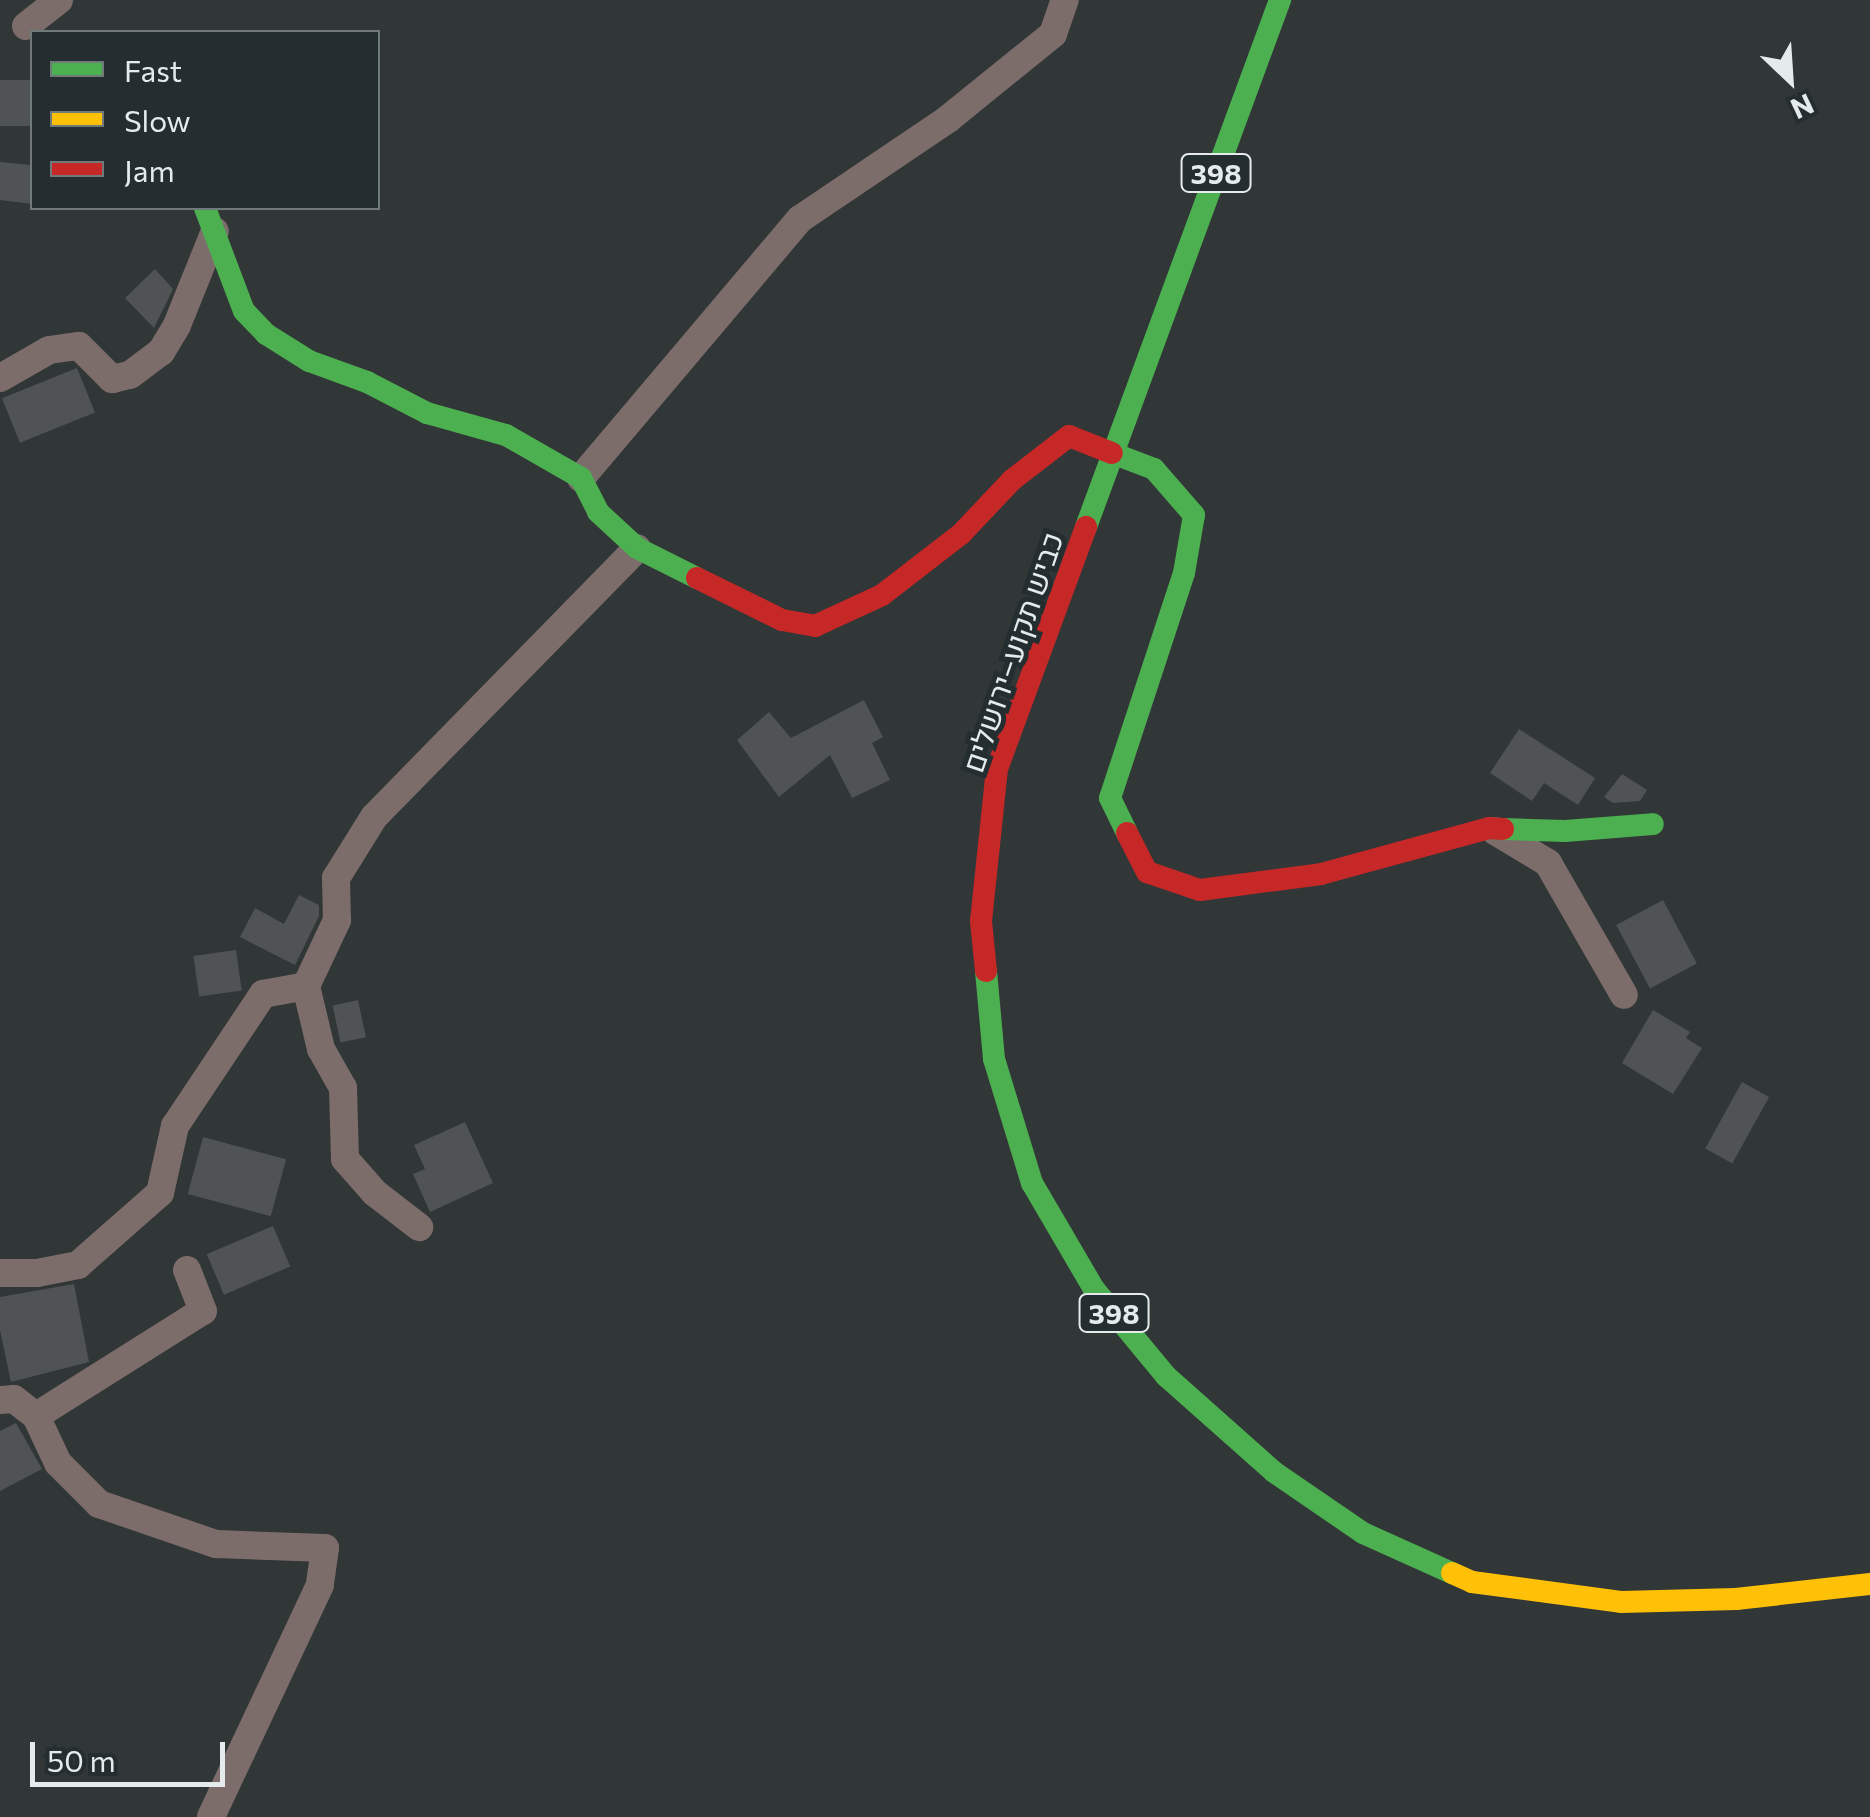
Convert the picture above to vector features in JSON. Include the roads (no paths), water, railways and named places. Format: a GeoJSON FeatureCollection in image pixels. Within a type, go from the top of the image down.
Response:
{"type":"FeatureCollection","features":[{"type":"Feature","properties":{"kind":"main road","name":"כביש תקוע–ירושלים"},"geometry":{"type":"LineString","coordinates":[[1280,0],[997,770],[981,921],[994,1059],[1032,1183],[1094,1290],[1166,1376],[1274,1472],[1364,1534],[1472,1582],[1621,1602],[1736,1600],[1870,1584]]}},
{"type":"Feature","properties":{"kind":"main road"},"geometry":{"type":"LineString","coordinates":[[210,219],[244,311],[266,334],[309,361],[367,382],[427,413],[506,435],[582,478],[598,512],[637,548],[782,620],[816,626],[882,595],[961,534],[1012,480],[1069,436],[1154,469],[1194,515],[1184,573],[1110,798],[1147,872],[1200,890],[1321,874],[1489,828],[1564,831],[1653,824]]}},
{"type":"Feature","properties":{"kind":"street"},"geometry":{"type":"LineString","coordinates":[[20,30],[59,0]]}},
{"type":"Feature","properties":{"kind":"street"},"geometry":{"type":"LineString","coordinates":[[582,478],[800,219],[948,119],[1053,34],[1065,0]]}},
{"type":"Feature","properties":{"kind":"street"},"geometry":{"type":"LineString","coordinates":[[0,378],[49,350],[79,346],[112,379],[130,376],[161,352],[177,326],[210,219]]}},
{"type":"Feature","properties":{"kind":"street"},"geometry":{"type":"LineString","coordinates":[[419,1227],[375,1192],[345,1159],[343,1088],[321,1049],[306,986],[337,920],[336,878],[374,817],[637,548]]}},
{"type":"Feature","properties":{"kind":"street"},"geometry":{"type":"LineString","coordinates":[[1489,828],[1548,863],[1624,995]]}},
{"type":"Feature","properties":{"kind":"street"},"geometry":{"type":"LineString","coordinates":[[0,1273],[37,1273],[78,1265],[160,1193],[175,1126],[263,994],[306,986]]}},
{"type":"Feature","properties":{"kind":"street"},"geometry":{"type":"LineString","coordinates":[[36,1416],[203,1310],[188,1270]]}},
{"type":"Feature","properties":{"kind":"street"},"geometry":{"type":"LineString","coordinates":[[0,1400],[14,1399],[36,1416],[58,1462],[99,1504],[216,1544],[325,1548],[320,1585],[210,1817]]}}]}
